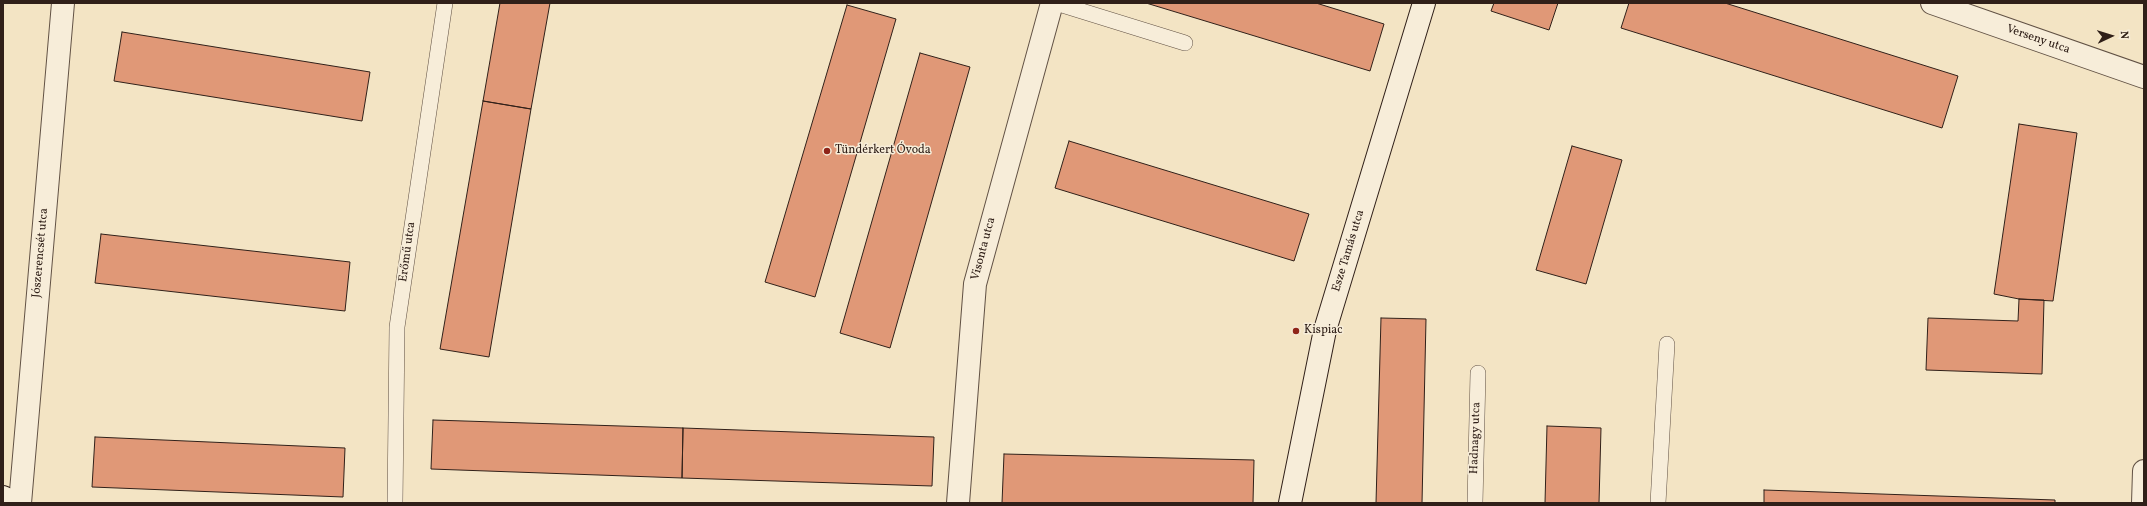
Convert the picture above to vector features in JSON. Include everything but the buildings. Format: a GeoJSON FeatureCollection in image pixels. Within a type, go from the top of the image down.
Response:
{"type":"FeatureCollection","features":[{"type":"Feature","properties":{"kind":"street","name":"Jószerencsét utca"},"geometry":{"type":"LineString","coordinates":[[20,503],[62,3]]}},
{"type":"Feature","properties":{"kind":"street","name":"Visonta utca"},"geometry":{"type":"LineString","coordinates":[[958,503],[975,284],[1052,3]]}},
{"type":"Feature","properties":{"kind":"street","name":"Esze Tamás utca"},"geometry":{"type":"LineString","coordinates":[[1290,503],[1326,330],[1424,3]]}},
{"type":"Feature","properties":{"kind":"street","name":"Verseny utca"},"geometry":{"type":"LineString","coordinates":[[1932,3],[2144,77]]}},
{"type":"Feature","properties":{"kind":"street"},"geometry":{"type":"LineString","coordinates":[[2143,503],[2144,471]]}},
{"type":"Feature","properties":{"kind":"street"},"geometry":{"type":"LineString","coordinates":[[3,497],[17,503]]}},
{"type":"Feature","properties":{"kind":"lane","name":"Erőmű utca"},"geometry":{"type":"LineString","coordinates":[[395,503],[396,327],[445,3]]}},
{"type":"Feature","properties":{"kind":"lane"},"geometry":{"type":"LineString","coordinates":[[1056,3],[1184,43]]}},
{"type":"Feature","properties":{"kind":"lane"},"geometry":{"type":"LineString","coordinates":[[1658,503],[1667,344]]}},
{"type":"Feature","properties":{"kind":"lane","name":"Hadnagy utca"},"geometry":{"type":"LineString","coordinates":[[1475,503],[1478,373]]}},
{"type":"Feature","properties":{"kind":"place","name":"Tündérkert Óvoda"},"geometry":{"type":"Point","coordinates":[827,151]}},
{"type":"Feature","properties":{"kind":"place","name":"Kispiac"},"geometry":{"type":"Point","coordinates":[1296,331]}}]}
